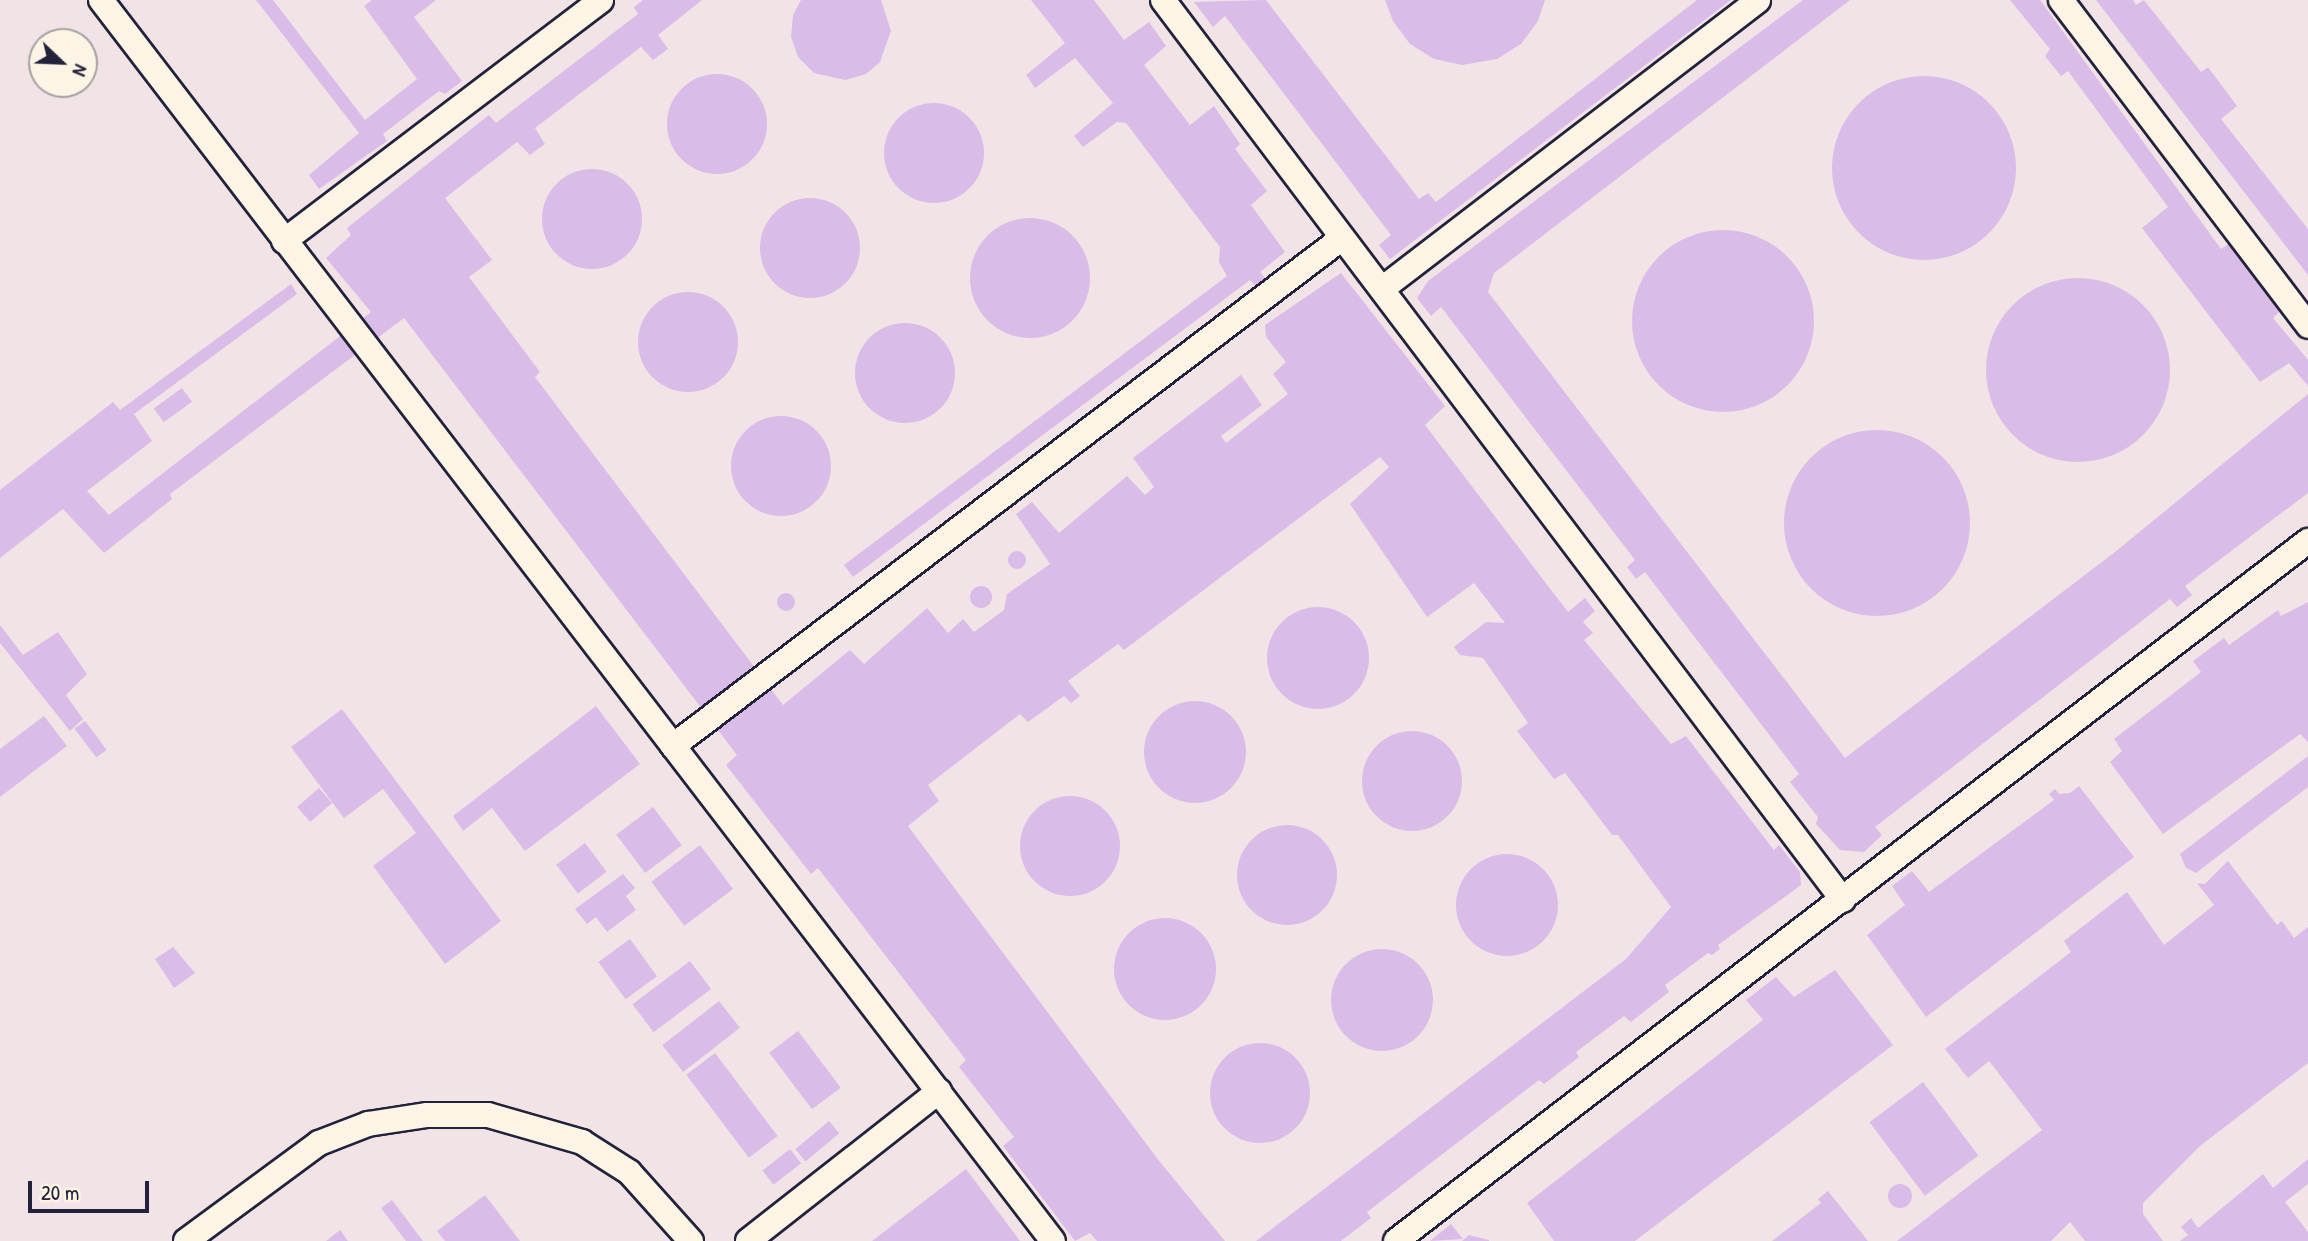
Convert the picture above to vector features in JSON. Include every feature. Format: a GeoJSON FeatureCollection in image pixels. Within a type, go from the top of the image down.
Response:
{"type":"FeatureCollection","features":[{"type":"Feature","properties":{"kind":"lane"},"geometry":{"type":"LineString","coordinates":[[102,0],[284,241],[1053,1241]]}},
{"type":"Feature","properties":{"kind":"lane"},"geometry":{"type":"LineString","coordinates":[[284,241],[601,0]]}},
{"type":"Feature","properties":{"kind":"lane"},"geometry":{"type":"LineString","coordinates":[[1163,0],[1843,900]]}},
{"type":"Feature","properties":{"kind":"lane"},"geometry":{"type":"LineString","coordinates":[[1382,289],[1758,0]]}},
{"type":"Feature","properties":{"kind":"lane"},"geometry":{"type":"LineString","coordinates":[[2061,0],[2308,326]]}},
{"type":"Feature","properties":{"kind":"lane"},"geometry":{"type":"LineString","coordinates":[[673,746],[1342,238]]}},
{"type":"Feature","properties":{"kind":"lane"},"geometry":{"type":"LineString","coordinates":[[1396,1241],[2308,541]]}},
{"type":"Feature","properties":{"kind":"lane"},"geometry":{"type":"LineString","coordinates":[[748,1241],[939,1091]]}},
{"type":"Feature","properties":{"kind":"lane"},"geometry":{"type":"LineString","coordinates":[[186,1241],[319,1143],[368,1124],[427,1115],[488,1115],[582,1142],[629,1172],[691,1241]]}},
{"type":"Feature","properties":{"kind":"shaded area"},"geometry":{"type":"Polygon","coordinates":[[[0,0],[2308,0],[2308,1241],[0,1241],[0,0]]]}},
{"type":"Feature","properties":{"kind":"building"},"geometry":{"type":"Polygon","coordinates":[[[256,0],[273,0],[365,120],[417,79],[364,6],[372,0],[436,0],[414,17],[462,81],[445,94],[439,91],[383,134],[387,141],[319,189],[309,175],[359,133],[256,0]]]}},
{"type":"Feature","properties":{"kind":"building"},"geometry":{"type":"Polygon","coordinates":[[[643,0],[702,0],[658,35],[668,49],[653,60],[641,47],[535,128],[545,144],[530,155],[517,142],[445,198],[492,260],[469,277],[540,372],[535,377],[783,705],[850,650],[864,664],[927,608],[948,633],[963,619],[974,632],[1004,610],[1007,594],[1050,564],[1016,514],[1032,502],[1059,533],[1127,476],[1145,495],[1154,487],[1133,458],[1241,375],[1262,405],[1221,436],[1226,443],[1288,394],[1273,374],[1286,362],[1266,337],[1265,325],[1341,273],[1445,406],[1425,425],[1568,612],[1585,598],[1595,611],[1583,622],[1593,633],[1584,640],[1671,744],[1686,736],[1774,850],[1779,845],[1800,872],[1801,885],[1718,945],[1720,949],[1712,955],[1708,953],[1665,985],[1669,992],[1631,1022],[1624,1016],[1576,1052],[1579,1057],[1544,1084],[1539,1080],[1367,1212],[1371,1218],[1341,1241],[1256,1241],[1626,959],[1671,907],[1618,835],[1612,835],[1565,773],[1554,779],[1517,731],[1528,723],[1483,658],[1460,655],[1454,647],[1486,622],[1505,623],[1474,583],[1427,617],[1350,504],[1389,467],[1380,457],[1124,650],[1118,644],[1068,681],[1080,696],[1071,703],[1064,696],[1028,722],[1020,714],[928,785],[939,801],[908,826],[1160,1162],[1225,1241],[1097,1241],[1090,1233],[1075,1241],[1003,1146],[1014,1137],[959,1067],[966,1060],[818,868],[811,874],[726,765],[737,755],[404,318],[170,494],[172,499],[104,553],[63,509],[0,558],[0,490],[113,402],[120,410],[291,284],[297,294],[134,414],[152,441],[87,491],[109,515],[371,312],[326,258],[351,235],[347,228],[489,115],[496,123],[638,14],[634,7],[643,0]]]}},
{"type":"Feature","properties":{"kind":"building"},"geometry":{"type":"Polygon","coordinates":[[[801,0],[881,0],[891,31],[880,62],[866,74],[845,80],[814,73],[798,57],[791,37],[793,15],[801,0]]]}},
{"type":"Feature","properties":{"kind":"building"},"geometry":{"type":"Polygon","coordinates":[[[1031,0],[1094,0],[1124,40],[1149,22],[1166,46],[1144,65],[1190,125],[1214,106],[1240,144],[1235,149],[1267,191],[1251,205],[1285,252],[1260,272],[1268,282],[1259,290],[1250,280],[853,577],[844,565],[1227,276],[1219,262],[1220,247],[1126,123],[1117,122],[1083,147],[1074,136],[1113,103],[1075,58],[1035,88],[1026,75],[1065,43],[1031,0]]]}},
{"type":"Feature","properties":{"kind":"building"},"geometry":{"type":"Polygon","coordinates":[[[1266,0],[1419,199],[1428,193],[1436,202],[1697,0],[1731,0],[1390,259],[1379,245],[1391,235],[1225,16],[1213,27],[1194,2],[1266,0]]]}},
{"type":"Feature","properties":{"kind":"building"},"geometry":{"type":"Polygon","coordinates":[[[1385,0],[1545,0],[1538,21],[1521,44],[1497,59],[1462,65],[1434,59],[1410,44],[1393,21],[1385,0]]]}},
{"type":"Feature","properties":{"kind":"building"},"geometry":{"type":"Polygon","coordinates":[[[1803,0],[1850,0],[1494,273],[1488,292],[1845,758],[2115,552],[2308,394],[2308,493],[2185,586],[2192,595],[2177,607],[2170,599],[1875,827],[1882,835],[1864,852],[1840,850],[1816,824],[1818,817],[1790,782],[1799,774],[1645,572],[1636,579],[1627,567],[1635,560],[1441,307],[1431,316],[1417,298],[1428,281],[1803,0]]]}},
{"type":"Feature","properties":{"kind":"building"},"geometry":{"type":"Polygon","coordinates":[[[2010,0],[2040,0],[2221,249],[2230,243],[2280,311],[2273,318],[2308,360],[2308,386],[2289,363],[2260,382],[2142,228],[2168,207],[2068,71],[2061,76],[2045,56],[2050,49],[2010,0]]]}},
{"type":"Feature","properties":{"kind":"building"},"geometry":{"type":"Polygon","coordinates":[[[2096,0],[2133,0],[2136,5],[2144,0],[2201,72],[2208,67],[2237,106],[2221,119],[2308,229],[2308,275],[2096,0]]]}},
{"type":"Feature","properties":{"kind":"building"},"geometry":{"type":"Polygon","coordinates":[[[717,74],[745,82],[759,96],[767,124],[759,152],[745,166],[717,174],[689,166],[675,152],[667,124],[675,96],[689,82],[717,74]]]}},
{"type":"Feature","properties":{"kind":"building"},"geometry":{"type":"Polygon","coordinates":[[[1924,76],[1942,77],[1959,83],[1975,91],[1989,103],[2001,117],[2009,133],[2015,150],[2015,186],[2009,203],[2001,219],[1989,233],[1975,245],[1959,253],[1942,259],[1924,260],[1906,259],[1889,253],[1873,245],[1859,233],[1847,219],[1839,203],[1833,186],[1832,168],[1833,150],[1839,133],[1847,117],[1859,103],[1873,91],[1889,83],[1906,77],[1924,76]]]}},
{"type":"Feature","properties":{"kind":"building"},"geometry":{"type":"Polygon","coordinates":[[[934,103],[953,107],[970,117],[980,134],[984,153],[980,172],[970,189],[953,199],[934,203],[915,199],[898,189],[888,172],[884,153],[888,134],[898,117],[915,107],[934,103]]]}},
{"type":"Feature","properties":{"kind":"building"},"geometry":{"type":"Polygon","coordinates":[[[592,169],[611,172],[628,183],[639,200],[642,219],[639,238],[628,255],[611,266],[592,269],[573,266],[556,255],[545,238],[542,219],[545,200],[556,183],[573,172],[592,169]]]}},
{"type":"Feature","properties":{"kind":"building"},"geometry":{"type":"Polygon","coordinates":[[[810,198],[838,206],[852,220],[860,248],[852,276],[838,290],[810,298],[782,290],[768,276],[760,248],[768,220],[782,206],[810,198]]]}},
{"type":"Feature","properties":{"kind":"building"},"geometry":{"type":"Polygon","coordinates":[[[1030,218],[1053,223],[1072,236],[1085,255],[1090,278],[1085,301],[1072,320],[1053,333],[1030,338],[1007,333],[988,320],[975,301],[970,278],[975,255],[988,236],[1007,223],[1030,218]]]}},
{"type":"Feature","properties":{"kind":"building"},"geometry":{"type":"Polygon","coordinates":[[[1723,230],[1758,237],[1774,245],[1787,257],[1799,270],[1807,286],[1814,321],[1807,356],[1799,372],[1787,385],[1774,397],[1758,405],[1723,412],[1688,405],[1672,397],[1659,385],[1647,372],[1639,356],[1632,321],[1639,286],[1647,270],[1659,257],[1672,245],[1688,237],[1723,230]]]}},
{"type":"Feature","properties":{"kind":"building"},"geometry":{"type":"Polygon","coordinates":[[[2078,278],[2113,285],[2143,305],[2163,335],[2170,370],[2163,405],[2143,435],[2113,455],[2078,462],[2043,455],[2013,435],[1993,405],[1986,370],[1993,335],[2013,305],[2043,285],[2078,278]]]}},
{"type":"Feature","properties":{"kind":"building"},"geometry":{"type":"Polygon","coordinates":[[[688,292],[707,296],[723,307],[734,323],[738,342],[734,361],[723,377],[707,388],[688,392],[669,388],[653,377],[642,361],[638,342],[642,323],[653,307],[669,296],[688,292]]]}},
{"type":"Feature","properties":{"kind":"building"},"geometry":{"type":"Polygon","coordinates":[[[905,323],[924,327],[940,338],[951,354],[955,373],[951,392],[940,408],[924,419],[905,423],[886,419],[870,408],[859,392],[855,373],[859,354],[870,338],[886,327],[905,323]]]}},
{"type":"Feature","properties":{"kind":"building"},"geometry":{"type":"Polygon","coordinates":[[[182,388],[192,402],[164,422],[154,409],[182,388]]]}},
{"type":"Feature","properties":{"kind":"building"},"geometry":{"type":"Polygon","coordinates":[[[781,416],[809,424],[823,438],[831,466],[823,494],[809,508],[781,516],[753,508],[739,494],[731,466],[739,438],[753,424],[781,416]]]}},
{"type":"Feature","properties":{"kind":"building"},"geometry":{"type":"Polygon","coordinates":[[[1877,430],[1913,437],[1943,457],[1963,487],[1970,523],[1963,559],[1943,589],[1913,609],[1877,616],[1841,609],[1811,589],[1791,559],[1784,523],[1791,487],[1811,457],[1841,437],[1877,430]]]}},
{"type":"Feature","properties":{"kind":"building"},"geometry":{"type":"Polygon","coordinates":[[[1017,551],[1023,554],[1026,560],[1023,566],[1017,569],[1011,566],[1008,560],[1011,554],[1017,551]]]}},
{"type":"Feature","properties":{"kind":"building"},"geometry":{"type":"Polygon","coordinates":[[[981,586],[989,589],[992,597],[989,605],[981,608],[973,605],[970,597],[973,589],[981,586]]]}},
{"type":"Feature","properties":{"kind":"building"},"geometry":{"type":"Polygon","coordinates":[[[786,593],[792,596],[795,602],[792,608],[786,611],[780,608],[777,602],[780,596],[786,593]]]}},
{"type":"Feature","properties":{"kind":"building"},"geometry":{"type":"Polygon","coordinates":[[[2308,602],[2308,742],[2300,734],[2163,834],[2110,762],[2122,751],[2114,739],[2201,672],[2193,661],[2224,638],[2229,645],[2278,610],[2281,616],[2308,602]]]}},
{"type":"Feature","properties":{"kind":"building"},"geometry":{"type":"Polygon","coordinates":[[[1318,607],[1337,611],[1354,622],[1365,639],[1369,658],[1365,677],[1354,694],[1337,705],[1318,709],[1299,705],[1282,694],[1271,677],[1267,658],[1271,639],[1282,622],[1299,611],[1318,607]]]}},
{"type":"Feature","properties":{"kind":"building"},"geometry":{"type":"Polygon","coordinates":[[[0,625],[23,655],[58,632],[87,674],[66,695],[83,719],[70,731],[0,643],[0,625]]]}},
{"type":"Feature","properties":{"kind":"building"},"geometry":{"type":"Polygon","coordinates":[[[1195,701],[1214,705],[1231,716],[1242,733],[1246,752],[1242,771],[1231,788],[1214,799],[1195,803],[1176,799],[1159,788],[1148,771],[1144,752],[1148,733],[1159,716],[1176,705],[1195,701]]]}},
{"type":"Feature","properties":{"kind":"building"},"geometry":{"type":"Polygon","coordinates":[[[596,706],[640,764],[525,851],[492,808],[463,831],[453,816],[596,706]]]}},
{"type":"Feature","properties":{"kind":"building"},"geometry":{"type":"Polygon","coordinates":[[[342,709],[501,921],[445,964],[373,866],[416,833],[383,789],[344,818],[291,747],[342,709]]]}},
{"type":"Feature","properties":{"kind":"building"},"geometry":{"type":"Polygon","coordinates":[[[44,716],[67,746],[0,797],[0,749],[44,716]]]}},
{"type":"Feature","properties":{"kind":"building"},"geometry":{"type":"Polygon","coordinates":[[[85,721],[107,750],[96,758],[75,729],[85,721]]]}},
{"type":"Feature","properties":{"kind":"building"},"geometry":{"type":"Polygon","coordinates":[[[1412,731],[1431,734],[1448,745],[1459,762],[1462,781],[1459,800],[1448,817],[1431,828],[1412,831],[1393,828],[1376,817],[1365,800],[1362,781],[1365,762],[1376,745],[1393,734],[1412,731]]]}},
{"type":"Feature","properties":{"kind":"building"},"geometry":{"type":"Polygon","coordinates":[[[2308,756],[2308,787],[2196,873],[2186,868],[2180,854],[2308,756]]]}},
{"type":"Feature","properties":{"kind":"building"},"geometry":{"type":"Polygon","coordinates":[[[2079,786],[2134,857],[1926,1017],[1867,935],[1905,905],[1892,886],[1912,871],[1929,892],[2054,800],[2049,794],[2055,789],[2059,794],[2070,793],[2079,786]]]}},
{"type":"Feature","properties":{"kind":"building"},"geometry":{"type":"Polygon","coordinates":[[[319,788],[332,803],[310,822],[297,807],[319,788]]]}},
{"type":"Feature","properties":{"kind":"building"},"geometry":{"type":"Polygon","coordinates":[[[1070,796],[1089,800],[1105,811],[1116,827],[1120,846],[1116,865],[1105,881],[1089,892],[1070,896],[1051,892],[1035,881],[1024,865],[1020,846],[1024,827],[1035,811],[1051,800],[1070,796]]]}},
{"type":"Feature","properties":{"kind":"building"},"geometry":{"type":"Polygon","coordinates":[[[653,807],[682,845],[645,873],[616,835],[653,807]]]}},
{"type":"Feature","properties":{"kind":"building"},"geometry":{"type":"Polygon","coordinates":[[[1287,825],[1315,833],[1329,847],[1337,875],[1329,903],[1315,917],[1287,925],[1259,917],[1245,903],[1237,875],[1245,847],[1259,833],[1287,825]]]}},
{"type":"Feature","properties":{"kind":"building"},"geometry":{"type":"Polygon","coordinates":[[[585,843],[607,872],[578,893],[556,865],[585,843]]]}},
{"type":"Feature","properties":{"kind":"building"},"geometry":{"type":"Polygon","coordinates":[[[700,845],[733,889],[684,926],[651,882],[700,845]]]}},
{"type":"Feature","properties":{"kind":"building"},"geometry":{"type":"Polygon","coordinates":[[[1507,854],[1526,858],[1543,869],[1554,886],[1558,905],[1554,924],[1543,941],[1526,952],[1507,956],[1488,952],[1471,941],[1460,924],[1456,905],[1460,886],[1471,869],[1488,858],[1507,854]]]}},
{"type":"Feature","properties":{"kind":"building"},"geometry":{"type":"Polygon","coordinates":[[[2228,861],[2277,925],[2282,921],[2294,938],[2308,927],[2308,1063],[2200,1146],[2143,1203],[2143,1214],[2163,1241],[2085,1241],[2070,1222],[2051,1241],[1897,1241],[2042,1130],[1989,1061],[1968,1078],[1945,1049],[2071,952],[2064,941],[2127,892],[2164,945],[2214,905],[2197,883],[2205,884],[2228,861]]]}},
{"type":"Feature","properties":{"kind":"building"},"geometry":{"type":"Polygon","coordinates":[[[623,874],[635,888],[626,896],[636,910],[607,932],[596,917],[587,924],[575,909],[623,874]]]}},
{"type":"Feature","properties":{"kind":"building"},"geometry":{"type":"Polygon","coordinates":[[[1165,918],[1184,922],[1201,933],[1212,950],[1216,969],[1212,988],[1201,1005],[1184,1016],[1165,1020],[1146,1016],[1129,1005],[1118,988],[1114,969],[1118,950],[1129,933],[1146,922],[1165,918]]]}},
{"type":"Feature","properties":{"kind":"building"},"geometry":{"type":"Polygon","coordinates":[[[630,939],[657,976],[625,999],[598,962],[630,939]]]}},
{"type":"Feature","properties":{"kind":"building"},"geometry":{"type":"Polygon","coordinates":[[[173,947],[195,973],[174,988],[155,959],[173,947]]]}},
{"type":"Feature","properties":{"kind":"building"},"geometry":{"type":"Polygon","coordinates":[[[1382,949],[1401,953],[1418,964],[1429,981],[1433,1000],[1429,1019],[1418,1036],[1401,1047],[1382,1051],[1363,1047],[1346,1036],[1335,1019],[1331,1000],[1335,981],[1346,964],[1363,953],[1382,949]]]}},
{"type":"Feature","properties":{"kind":"building"},"geometry":{"type":"Polygon","coordinates":[[[690,961],[711,989],[654,1032],[632,1004],[690,961]]]}},
{"type":"Feature","properties":{"kind":"building"},"geometry":{"type":"Polygon","coordinates":[[[1835,970],[1893,1045],[1635,1241],[1554,1241],[1527,1203],[1763,1020],[1746,1000],[1776,977],[1794,997],[1835,970]]]}},
{"type":"Feature","properties":{"kind":"building"},"geometry":{"type":"Polygon","coordinates":[[[719,1001],[740,1028],[683,1072],[662,1045],[719,1001]]]}},
{"type":"Feature","properties":{"kind":"building"},"geometry":{"type":"Polygon","coordinates":[[[798,1031],[841,1088],[812,1109],[769,1053],[798,1031]]]}},
{"type":"Feature","properties":{"kind":"building"},"geometry":{"type":"Polygon","coordinates":[[[1260,1043],[1279,1047],[1296,1057],[1306,1074],[1310,1093],[1306,1112],[1296,1129],[1279,1139],[1260,1143],[1241,1139],[1224,1129],[1214,1112],[1210,1093],[1214,1074],[1224,1057],[1241,1047],[1260,1043]]]}},
{"type":"Feature","properties":{"kind":"building"},"geometry":{"type":"Polygon","coordinates":[[[715,1053],[778,1136],[749,1158],[686,1075],[715,1053]]]}},
{"type":"Feature","properties":{"kind":"building"},"geometry":{"type":"Polygon","coordinates":[[[1923,1082],[1978,1155],[1925,1196],[1869,1122],[1923,1082]]]}},
{"type":"Feature","properties":{"kind":"building"},"geometry":{"type":"Polygon","coordinates":[[[829,1121],[839,1133],[806,1162],[795,1149],[829,1121]]]}},
{"type":"Feature","properties":{"kind":"building"},"geometry":{"type":"Polygon","coordinates":[[[790,1149],[801,1163],[774,1185],[762,1171],[790,1149]]]}},
{"type":"Feature","properties":{"kind":"building"},"geometry":{"type":"Polygon","coordinates":[[[2308,1159],[2308,1184],[2285,1202],[2308,1232],[2308,1241],[2180,1241],[2188,1235],[2181,1227],[2191,1218],[2198,1228],[2263,1174],[2273,1188],[2308,1159]]]}},
{"type":"Feature","properties":{"kind":"building"},"geometry":{"type":"Polygon","coordinates":[[[966,1169],[1020,1241],[872,1241],[966,1169]]]}},
{"type":"Feature","properties":{"kind":"building"},"geometry":{"type":"Polygon","coordinates":[[[1900,1184],[1909,1187],[1912,1196],[1909,1205],[1900,1208],[1891,1205],[1888,1196],[1891,1187],[1900,1184]]]}},
{"type":"Feature","properties":{"kind":"building"},"geometry":{"type":"Polygon","coordinates":[[[1828,1191],[1868,1241],[1772,1241],[1821,1203],[1818,1199],[1828,1191]]]}},
{"type":"Feature","properties":{"kind":"building"},"geometry":{"type":"Polygon","coordinates":[[[485,1195],[520,1241],[445,1241],[437,1231],[485,1195]]]}},
{"type":"Feature","properties":{"kind":"building"},"geometry":{"type":"Polygon","coordinates":[[[392,1200],[423,1241],[406,1241],[381,1208],[392,1200]]]}},
{"type":"Feature","properties":{"kind":"building"},"geometry":{"type":"Polygon","coordinates":[[[1451,1224],[1463,1239],[1430,1241],[1451,1224]]]}},
{"type":"Feature","properties":{"kind":"building"},"geometry":{"type":"Polygon","coordinates":[[[340,1230],[348,1241],[326,1241],[340,1230]]]}},
{"type":"Feature","properties":{"kind":"building"},"geometry":{"type":"Polygon","coordinates":[[[1469,1235],[1489,1240],[1489,1241],[1462,1241],[1469,1235]]]}}]}
